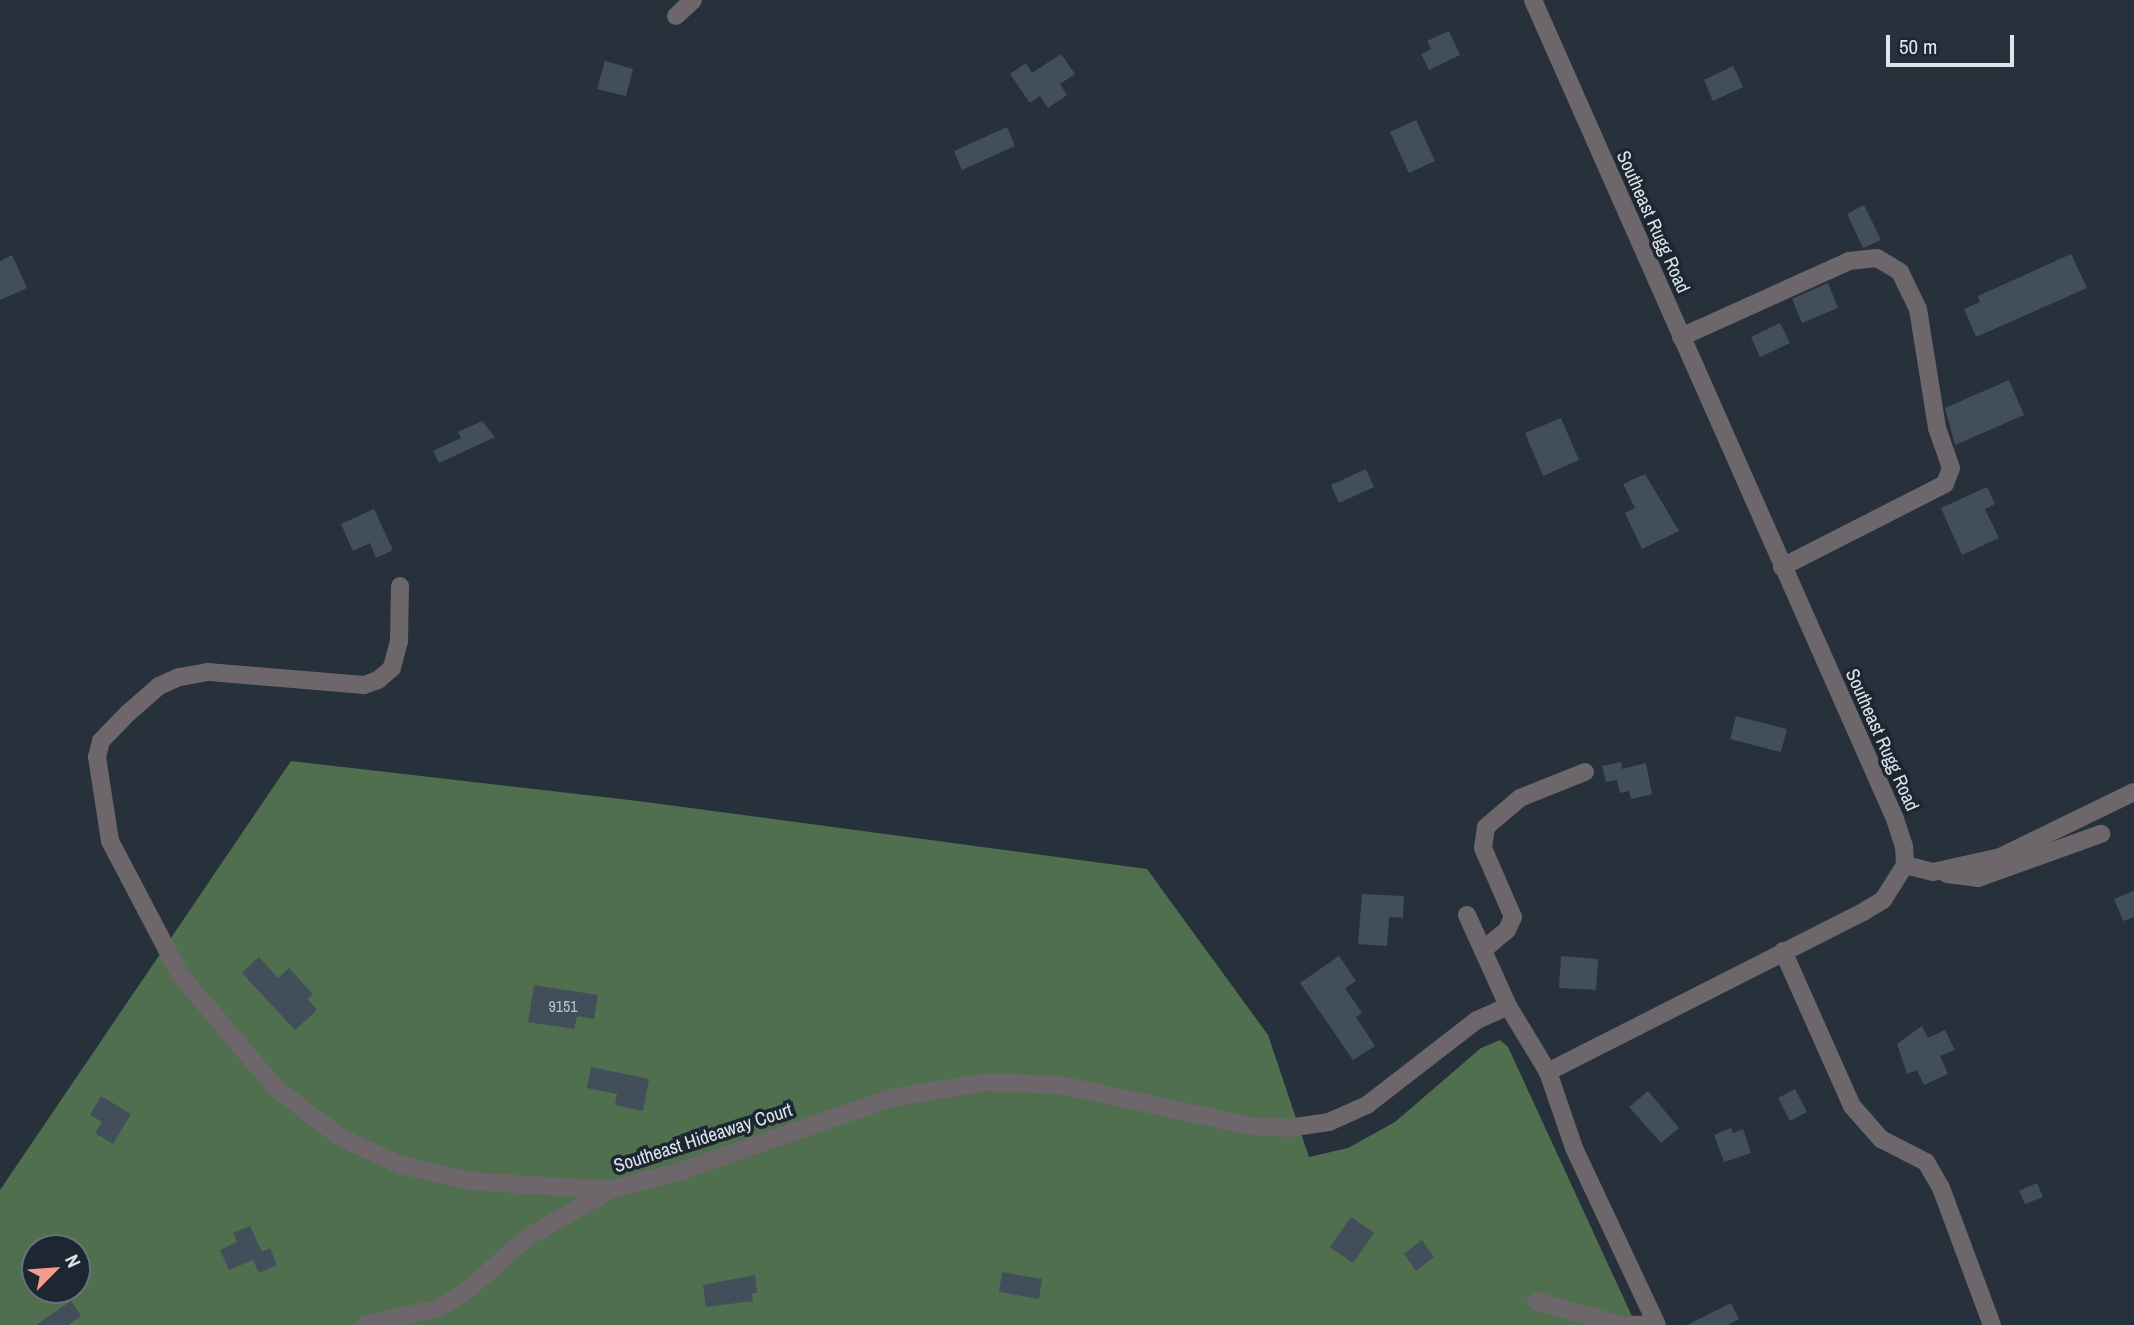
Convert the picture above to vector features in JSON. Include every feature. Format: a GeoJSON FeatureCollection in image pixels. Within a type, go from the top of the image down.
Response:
{"type":"FeatureCollection","features":[{"type":"Feature","properties":{"kind":"street"},"geometry":{"type":"LineString","coordinates":[[676,16],[693,0]]}},
{"type":"Feature","properties":{"kind":"street","name":"Southeast Rugg Road"},"geometry":{"type":"LineString","coordinates":[[1533,0],[1895,819],[1904,846],[1905,866]]}},
{"type":"Feature","properties":{"kind":"street"},"geometry":{"type":"LineString","coordinates":[[1681,337],[1849,261],[1877,258],[1900,272],[1918,309],[1937,428],[1951,468],[1945,484],[1782,568]]}},
{"type":"Feature","properties":{"kind":"street","name":"Southeast Hideaway Court"},"geometry":{"type":"LineString","coordinates":[[400,586],[399,641],[391,668],[378,680],[364,685],[208,672],[179,677],[159,687],[128,713],[102,741],[97,757],[110,841],[181,976],[255,1069],[313,1119],[369,1152],[434,1175],[506,1185],[610,1190],[681,1171],[891,1098],[988,1082],[1061,1085],[1250,1126],[1288,1128],[1329,1122],[1367,1105],[1477,1020],[1508,1006]]}},
{"type":"Feature","properties":{"kind":"street"},"geometry":{"type":"LineString","coordinates":[[1483,950],[1507,930],[1513,918],[1483,848],[1486,827],[1520,798],[1585,772]]}},
{"type":"Feature","properties":{"kind":"street"},"geometry":{"type":"LineString","coordinates":[[1933,872],[2000,857],[2134,792]]}},
{"type":"Feature","properties":{"kind":"street"},"geometry":{"type":"LineString","coordinates":[[1548,1072],[1883,900],[1905,866],[1978,877],[2101,834]]}},
{"type":"Feature","properties":{"kind":"street"},"geometry":{"type":"LineString","coordinates":[[1467,915],[1508,1006],[1548,1072],[1574,1148],[1656,1324],[1631,1325]]}},
{"type":"Feature","properties":{"kind":"street"},"geometry":{"type":"LineString","coordinates":[[1783,951],[1852,1106],[1881,1139],[1926,1162],[1941,1188],[1992,1325]]}},
{"type":"Feature","properties":{"kind":"street"},"geometry":{"type":"LineString","coordinates":[[365,1325],[439,1308],[468,1290],[526,1238],[610,1190]]}},
{"type":"Feature","properties":{"kind":"street"},"geometry":{"type":"LineString","coordinates":[[1536,1301],[1620,1325]]}},
{"type":"Feature","properties":{"kind":"street"},"geometry":{"type":"LineString","coordinates":[[396,1320],[415,1325]]}},
{"type":"Feature","properties":{"kind":"green space"},"geometry":{"type":"Polygon","coordinates":[[[291,761],[638,801],[1147,869],[1268,1035],[1309,1157],[1348,1148],[1395,1122],[1481,1048],[1500,1040],[1508,1047],[1636,1325],[0,1325],[0,1190],[291,761]]]}},
{"type":"Feature","properties":{"kind":"building"},"geometry":{"type":"Polygon","coordinates":[[[1449,31],[1460,55],[1429,70],[1421,54],[1431,49],[1427,41],[1449,31]]]}},
{"type":"Feature","properties":{"kind":"building"},"geometry":{"type":"Polygon","coordinates":[[[1061,54],[1075,74],[1060,84],[1067,95],[1048,108],[1040,96],[1030,103],[1010,74],[1026,63],[1032,73],[1061,54]]]}},
{"type":"Feature","properties":{"kind":"building"},"geometry":{"type":"Polygon","coordinates":[[[605,61],[633,69],[626,96],[597,89],[605,61]]]}},
{"type":"Feature","properties":{"kind":"building"},"geometry":{"type":"Polygon","coordinates":[[[1733,66],[1743,87],[1713,101],[1704,80],[1733,66]]]}},
{"type":"Feature","properties":{"kind":"building"},"geometry":{"type":"Polygon","coordinates":[[[1416,120],[1435,161],[1409,173],[1390,132],[1416,120]]]}},
{"type":"Feature","properties":{"kind":"building"},"geometry":{"type":"Polygon","coordinates":[[[1007,127],[1015,146],[962,170],[954,151],[1007,127]]]}},
{"type":"Feature","properties":{"kind":"building"},"geometry":{"type":"Polygon","coordinates":[[[1864,205],[1881,240],[1863,248],[1847,214],[1864,205]]]}},
{"type":"Feature","properties":{"kind":"building"},"geometry":{"type":"Polygon","coordinates":[[[2071,254],[2087,288],[1976,337],[1964,309],[1980,302],[1978,296],[2071,254]]]}},
{"type":"Feature","properties":{"kind":"building"},"geometry":{"type":"Polygon","coordinates":[[[12,255],[27,288],[0,300],[0,261],[12,255]]]}},
{"type":"Feature","properties":{"kind":"building"},"geometry":{"type":"Polygon","coordinates":[[[1828,283],[1838,308],[1802,323],[1792,299],[1828,283]]]}},
{"type":"Feature","properties":{"kind":"building"},"geometry":{"type":"Polygon","coordinates":[[[1780,323],[1790,343],[1760,357],[1751,337],[1780,323]]]}},
{"type":"Feature","properties":{"kind":"building"},"geometry":{"type":"Polygon","coordinates":[[[2009,380],[2024,415],[1955,445],[1945,408],[2009,380]]]}},
{"type":"Feature","properties":{"kind":"building"},"geometry":{"type":"Polygon","coordinates":[[[1561,418],[1579,460],[1543,476],[1525,433],[1561,418]]]}},
{"type":"Feature","properties":{"kind":"building"},"geometry":{"type":"Polygon","coordinates":[[[482,421],[495,437],[439,463],[433,451],[461,438],[458,432],[482,421]]]}},
{"type":"Feature","properties":{"kind":"building"},"geometry":{"type":"Polygon","coordinates":[[[1366,469],[1374,487],[1339,503],[1331,485],[1366,469]]]}},
{"type":"Feature","properties":{"kind":"building"},"geometry":{"type":"Polygon","coordinates":[[[1645,474],[1679,531],[1642,549],[1625,513],[1635,508],[1623,484],[1645,474]]]}},
{"type":"Feature","properties":{"kind":"building"},"geometry":{"type":"Polygon","coordinates":[[[1987,487],[1995,504],[1985,509],[1999,538],[1962,555],[1941,508],[1987,487]]]}},
{"type":"Feature","properties":{"kind":"building"},"geometry":{"type":"Polygon","coordinates":[[[374,509],[393,550],[376,558],[370,543],[353,551],[341,524],[374,509]]]}},
{"type":"Feature","properties":{"kind":"building"},"geometry":{"type":"Polygon","coordinates":[[[1736,716],[1787,729],[1781,752],[1730,739],[1736,716]]]}},
{"type":"Feature","properties":{"kind":"building"},"geometry":{"type":"Polygon","coordinates":[[[1621,762],[1622,769],[1646,763],[1652,794],[1631,799],[1629,791],[1620,793],[1617,780],[1606,782],[1602,766],[1621,762]]]}},
{"type":"Feature","properties":{"kind":"building"},"geometry":{"type":"Polygon","coordinates":[[[2134,891],[2134,917],[2123,921],[2114,899],[2134,891]]]}},
{"type":"Feature","properties":{"kind":"building"},"geometry":{"type":"Polygon","coordinates":[[[1362,894],[1404,896],[1403,918],[1389,917],[1387,946],[1358,944],[1362,894]]]}},
{"type":"Feature","properties":{"kind":"building"},"geometry":{"type":"Polygon","coordinates":[[[1339,956],[1356,981],[1345,988],[1362,1013],[1356,1017],[1375,1046],[1353,1060],[1300,983],[1339,956]]]}},
{"type":"Feature","properties":{"kind":"building"},"geometry":{"type":"Polygon","coordinates":[[[1561,956],[1598,959],[1596,990],[1559,988],[1561,956]]]}},
{"type":"Feature","properties":{"kind":"building"},"geometry":{"type":"Polygon","coordinates":[[[259,957],[278,978],[289,968],[313,994],[308,999],[317,1010],[295,1030],[242,973],[259,957]]]}},
{"type":"Feature","properties":{"kind":"building"},"geometry":{"type":"Polygon","coordinates":[[[534,985],[598,995],[594,1019],[577,1016],[574,1029],[528,1022],[534,985]]]}},
{"type":"Feature","properties":{"kind":"building"},"geometry":{"type":"Polygon","coordinates":[[[1922,1026],[1928,1038],[1945,1030],[1955,1050],[1940,1056],[1948,1074],[1924,1085],[1917,1070],[1907,1074],[1897,1044],[1922,1026]]]}},
{"type":"Feature","properties":{"kind":"building"},"geometry":{"type":"Polygon","coordinates":[[[591,1067],[649,1079],[643,1111],[615,1105],[617,1094],[587,1088],[591,1067]]]}},
{"type":"Feature","properties":{"kind":"building"},"geometry":{"type":"Polygon","coordinates":[[[1795,1089],[1807,1112],[1790,1121],[1778,1098],[1795,1089]]]}},
{"type":"Feature","properties":{"kind":"building"},"geometry":{"type":"Polygon","coordinates":[[[1648,1091],[1679,1128],[1661,1143],[1629,1107],[1648,1091]]]}},
{"type":"Feature","properties":{"kind":"building"},"geometry":{"type":"Polygon","coordinates":[[[101,1096],[131,1114],[113,1144],[95,1133],[102,1122],[90,1115],[101,1096]]]}},
{"type":"Feature","properties":{"kind":"building"},"geometry":{"type":"Polygon","coordinates":[[[1731,1128],[1733,1133],[1743,1129],[1751,1153],[1724,1162],[1714,1135],[1731,1128]]]}},
{"type":"Feature","properties":{"kind":"building"},"geometry":{"type":"Polygon","coordinates":[[[2037,1183],[2043,1197],[2025,1204],[2019,1191],[2037,1183]]]}},
{"type":"Feature","properties":{"kind":"building"},"geometry":{"type":"Polygon","coordinates":[[[1351,1217],[1374,1233],[1353,1263],[1330,1247],[1351,1217]]]}},
{"type":"Feature","properties":{"kind":"building"},"geometry":{"type":"Polygon","coordinates":[[[250,1226],[262,1252],[270,1248],[277,1265],[259,1273],[253,1260],[229,1270],[220,1250],[237,1242],[233,1233],[250,1226]]]}},
{"type":"Feature","properties":{"kind":"building"},"geometry":{"type":"Polygon","coordinates":[[[1422,1240],[1434,1257],[1416,1271],[1404,1254],[1422,1240]]]}},
{"type":"Feature","properties":{"kind":"building"},"geometry":{"type":"Polygon","coordinates":[[[1002,1272],[1042,1279],[1039,1299],[999,1292],[1002,1272]]]}},
{"type":"Feature","properties":{"kind":"building"},"geometry":{"type":"Polygon","coordinates":[[[755,1275],[757,1293],[752,1293],[753,1301],[706,1307],[703,1285],[755,1275]]]}},
{"type":"Feature","properties":{"kind":"building"},"geometry":{"type":"Polygon","coordinates":[[[1731,1303],[1739,1319],[1728,1325],[1687,1325],[1731,1303]]]}},
{"type":"Feature","properties":{"kind":"building"},"geometry":{"type":"Polygon","coordinates":[[[67,1304],[73,1304],[81,1316],[68,1325],[36,1325],[67,1304]]]}}]}
